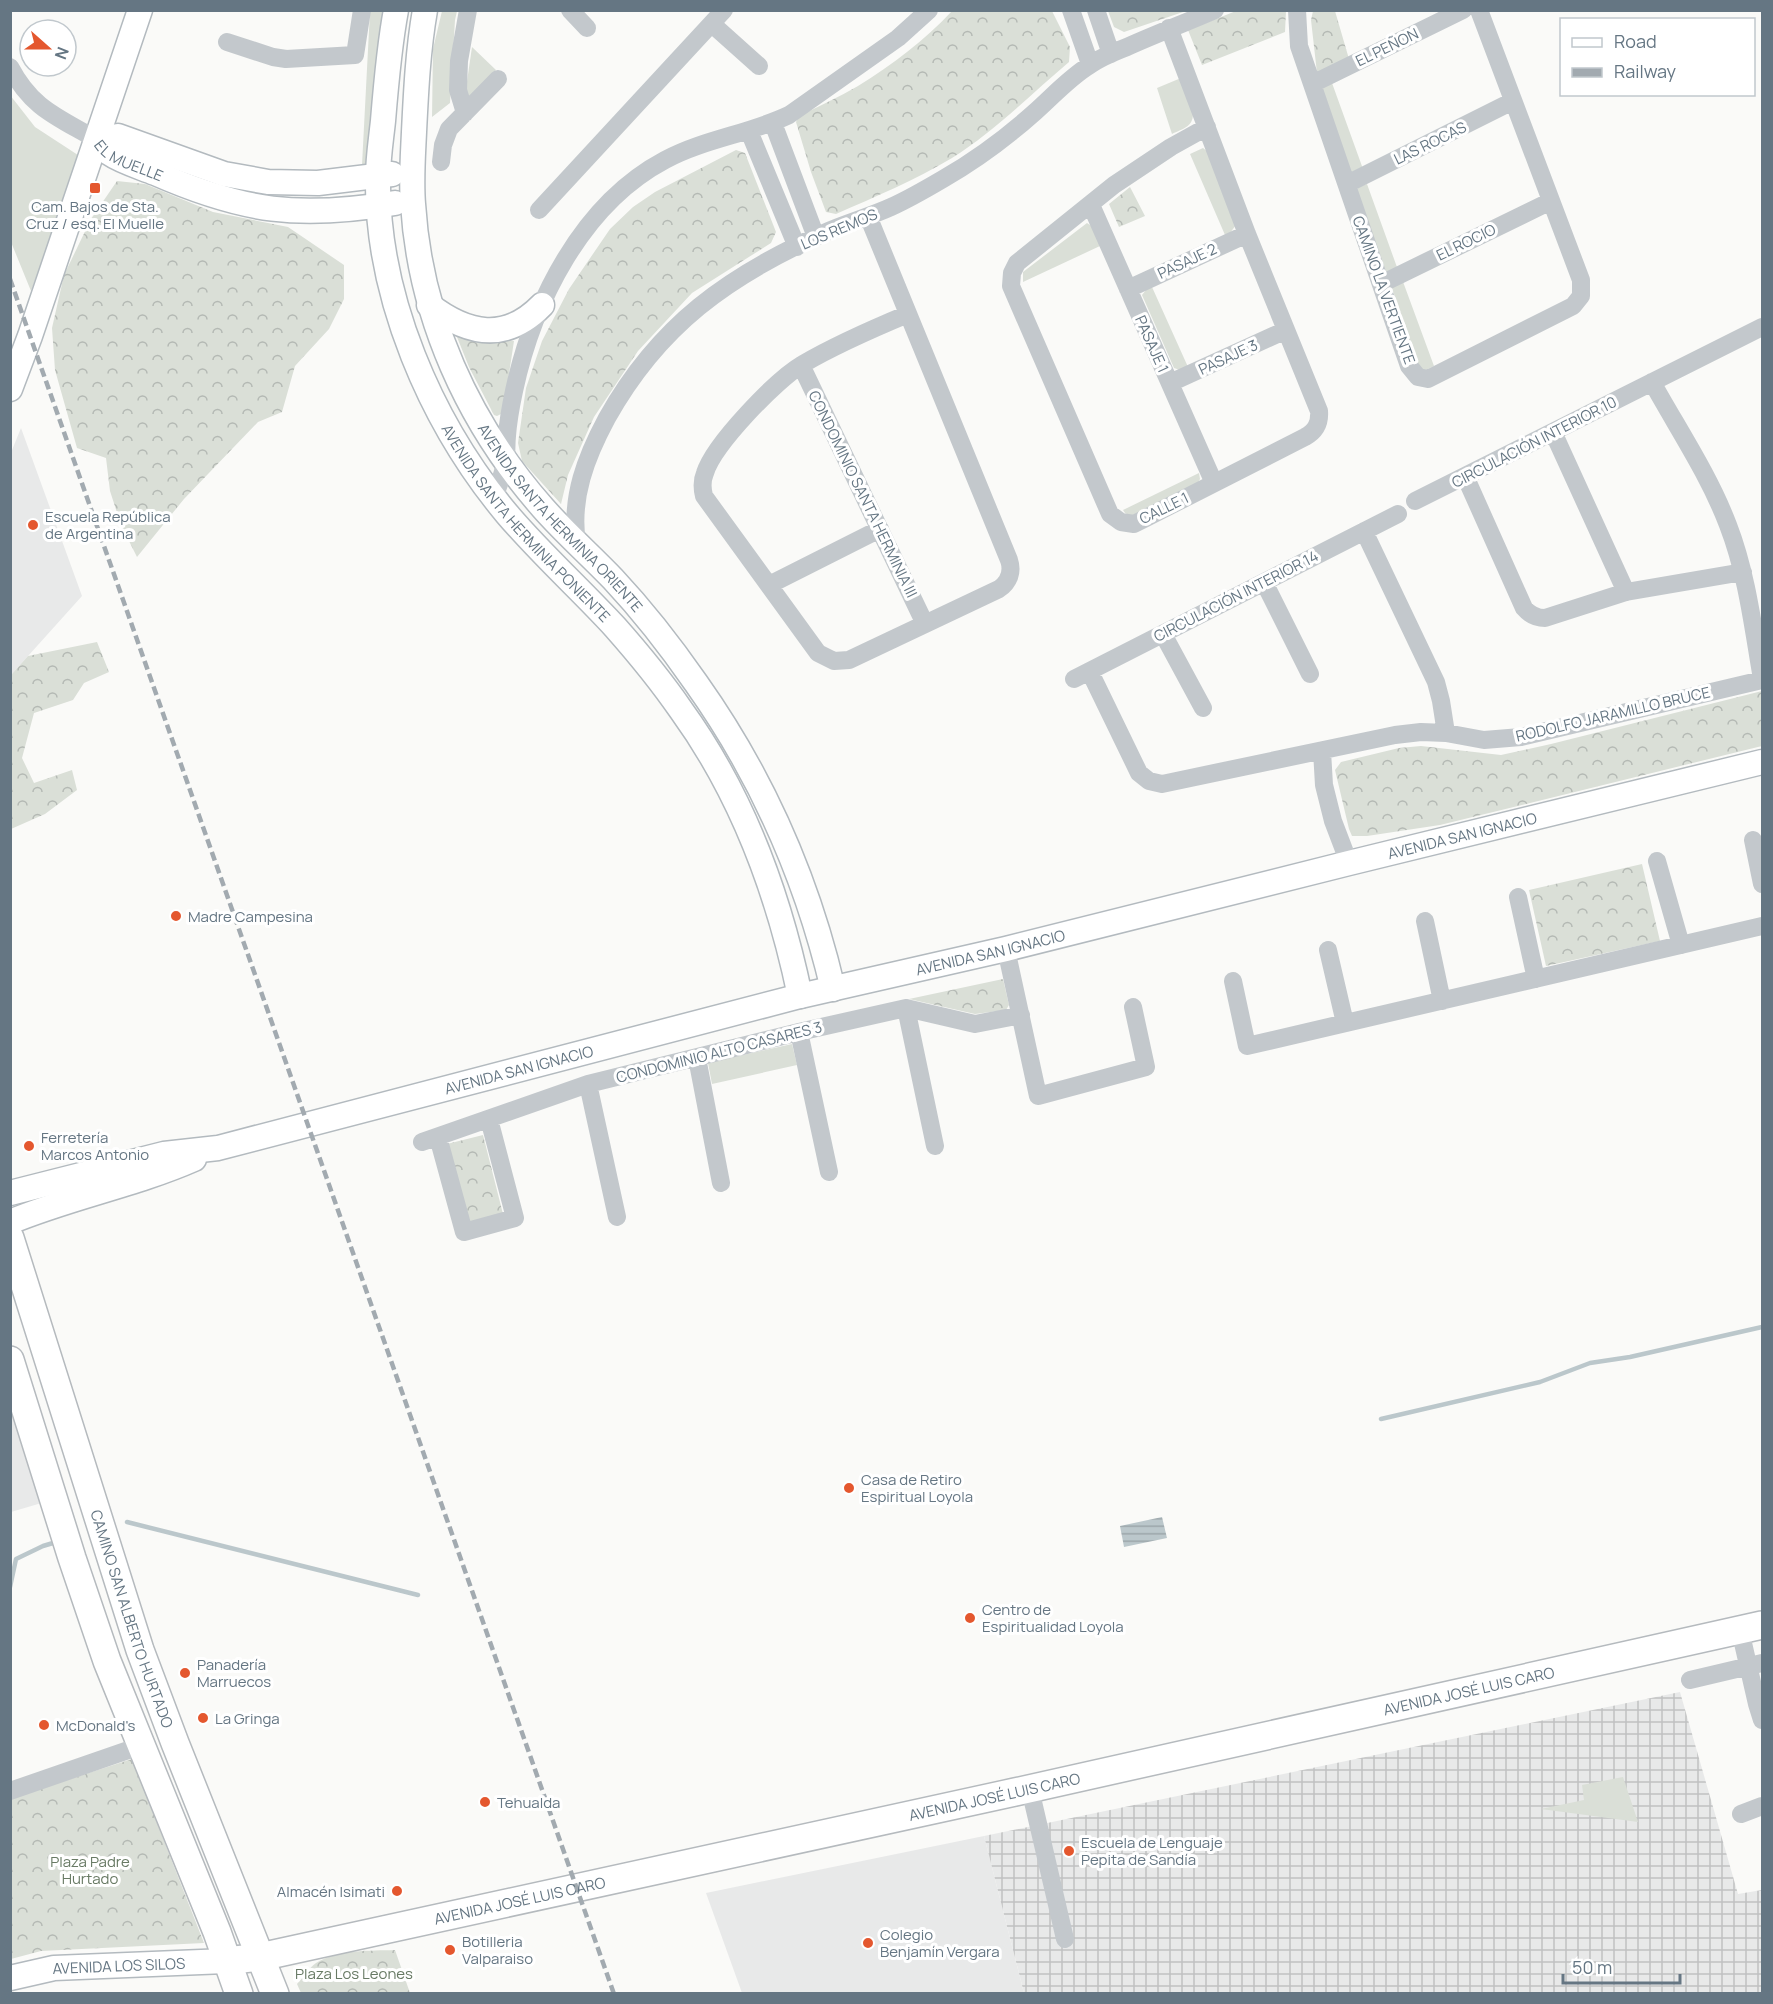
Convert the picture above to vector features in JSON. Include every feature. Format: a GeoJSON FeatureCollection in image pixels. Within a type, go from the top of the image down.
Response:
{"type":"FeatureCollection","features":[{"type":"Feature","properties":{"kind":"main road","name":"CAMINO SAN ALBERTO HURTADO"},"geometry":{"type":"LineString","coordinates":[[10,1238],[140,1650],[174,1743],[275,1994]]}},
{"type":"Feature","properties":{"kind":"main road"},"geometry":{"type":"LineString","coordinates":[[10,1360],[97,1634],[140,1746],[217,1932],[239,1994]]}},
{"type":"Feature","properties":{"kind":"main road","name":"AVENIDA JOSÉ LUIS CARO"},"geometry":{"type":"LineString","coordinates":[[226,1961],[260,1957],[1030,1789],[1751,1628]]}},
{"type":"Feature","properties":{"kind":"street"},"geometry":{"type":"LineString","coordinates":[[13,371],[97,140],[140,10]]}},
{"type":"Feature","properties":{"kind":"street"},"geometry":{"type":"LineString","coordinates":[[227,42],[286,59],[356,55],[362,10]]}},
{"type":"Feature","properties":{"kind":"street","name":"AVENIDA SANTA HERMINIA PONIENTE"},"geometry":{"type":"LineString","coordinates":[[396,10],[378,177],[386,261],[393,295],[409,344],[450,432],[495,498],[536,547],[615,628],[673,699],[702,741],[738,806],[757,848],[777,904],[800,996]]}},
{"type":"Feature","properties":{"kind":"street","name":"AVENIDA SANTA HERMINIA ORIENTE"},"geometry":{"type":"LineString","coordinates":[[425,10],[419,58],[412,201],[418,253],[429,305],[458,380],[478,418],[506,462],[543,508],[639,609],[696,682],[729,730],[764,795],[799,873],[824,950],[833,989]]}},
{"type":"Feature","properties":{"kind":"street"},"geometry":{"type":"LineString","coordinates":[[465,113],[458,90],[459,61],[468,10]]}},
{"type":"Feature","properties":{"kind":"street"},"geometry":{"type":"LineString","coordinates":[[570,10],[586,28]]}},
{"type":"Feature","properties":{"kind":"street"},"geometry":{"type":"LineString","coordinates":[[495,498],[506,462],[507,427],[514,390],[530,335],[542,305],[567,256],[609,203],[631,182],[663,161],[680,153],[773,123],[789,115],[898,38],[928,10]]}},
{"type":"Feature","properties":{"kind":"street"},"geometry":{"type":"LineString","coordinates":[[1071,10],[1090,64]]}},
{"type":"Feature","properties":{"kind":"street"},"geometry":{"type":"LineString","coordinates":[[1096,10],[1111,54]]}},
{"type":"Feature","properties":{"kind":"street","name":"LOS REMOS"},"geometry":{"type":"LineString","coordinates":[[577,543],[574,515],[576,495],[597,438],[632,378],[669,333],[714,294],[754,268],[816,237],[892,207],[970,162],[1034,114],[1090,64],[1215,10]]}},
{"type":"Feature","properties":{"kind":"street","name":"CAMINO LA VERTIENTE"},"geometry":{"type":"LineString","coordinates":[[1297,10],[1299,46],[1409,366],[1418,377],[1428,379],[1573,306],[1581,296],[1581,280],[1479,10]]}},
{"type":"Feature","properties":{"kind":"street","name":"EL PEÑON"},"geometry":{"type":"LineString","coordinates":[[1312,84],[1463,10]]}},
{"type":"Feature","properties":{"kind":"street"},"geometry":{"type":"LineString","coordinates":[[538,210],[718,17],[759,66]]}},
{"type":"Feature","properties":{"kind":"street","name":"CALLE 1"},"geometry":{"type":"LineString","coordinates":[[1169,28],[1207,127],[1247,234],[1319,411],[1318,424],[1315,430],[1305,437],[1134,524],[1121,522],[1110,514],[1011,286],[1012,273],[1017,263],[1114,185],[1171,147],[1207,127]]}},
{"type":"Feature","properties":{"kind":"street"},"geometry":{"type":"LineString","coordinates":[[390,54],[419,58]]}},
{"type":"Feature","properties":{"kind":"street"},"geometry":{"type":"LineString","coordinates":[[10,67],[19,84],[32,100],[97,140]]}},
{"type":"Feature","properties":{"kind":"street"},"geometry":{"type":"LineString","coordinates":[[441,162],[443,145],[449,129],[498,79]]}},
{"type":"Feature","properties":{"kind":"street","name":"LAS ROCAS"},"geometry":{"type":"LineString","coordinates":[[1347,184],[1513,101]]}},
{"type":"Feature","properties":{"kind":"street"},"geometry":{"type":"LineString","coordinates":[[773,123],[816,237]]}},
{"type":"Feature","properties":{"kind":"street"},"geometry":{"type":"LineString","coordinates":[[748,131],[797,247]]}},
{"type":"Feature","properties":{"kind":"street","name":"EL MUELLE"},"geometry":{"type":"LineString","coordinates":[[412,201],[354,210],[311,212],[249,206],[194,191],[107,153],[97,140],[118,136],[205,168],[268,182],[318,183],[378,177],[413,170]]}},
{"type":"Feature","properties":{"kind":"street","name":"EL ROCIO"},"geometry":{"type":"LineString","coordinates":[[1381,284],[1551,201]]}},
{"type":"Feature","properties":{"kind":"street","name":"PASAJE 1"},"geometry":{"type":"LineString","coordinates":[[1091,205],[1214,483]]}},
{"type":"Feature","properties":{"kind":"street"},"geometry":{"type":"LineString","coordinates":[[868,216],[1009,560],[1011,569],[1008,580],[999,589],[849,660],[828,660],[819,652],[704,496],[703,483],[708,465],[738,424],[769,391],[801,365],[857,335],[908,314]]}},
{"type":"Feature","properties":{"kind":"street","name":"PASAJE 2"},"geometry":{"type":"LineString","coordinates":[[1128,289],[1247,234]]}},
{"type":"Feature","properties":{"kind":"street"},"geometry":{"type":"LineString","coordinates":[[429,305],[462,325],[491,331],[507,329],[521,323],[542,305]]}},
{"type":"Feature","properties":{"kind":"street","name":"CIRCULACIÓN INTERIOR 10"},"geometry":{"type":"LineString","coordinates":[[1415,501],[1762,327]]}},
{"type":"Feature","properties":{"kind":"street","name":"PASAJE 3"},"geometry":{"type":"LineString","coordinates":[[1170,383],[1286,330]]}},
{"type":"Feature","properties":{"kind":"street","name":"CONDOMINIO SANTA HERMINIA III"},"geometry":{"type":"LineString","coordinates":[[801,365],[925,624]]}},
{"type":"Feature","properties":{"kind":"street"},"geometry":{"type":"LineString","coordinates":[[1652,382],[1707,481],[1728,525],[1743,572],[1762,679]]}},
{"type":"Feature","properties":{"kind":"street"},"geometry":{"type":"LineString","coordinates":[[1553,432],[1626,592]]}},
{"type":"Feature","properties":{"kind":"street"},"geometry":{"type":"LineString","coordinates":[[1465,476],[1524,608],[1528,613],[1539,618],[1626,592],[1743,572]]}},
{"type":"Feature","properties":{"kind":"street","name":"CIRCULACIÓN INTERIOR 14"},"geometry":{"type":"LineString","coordinates":[[1162,784],[1149,781],[1139,772],[1082,676],[1398,514]]}},
{"type":"Feature","properties":{"kind":"street"},"geometry":{"type":"LineString","coordinates":[[769,585],[880,530]]}},
{"type":"Feature","properties":{"kind":"street"},"geometry":{"type":"LineString","coordinates":[[1364,531],[1436,682],[1442,701],[1446,734]]}},
{"type":"Feature","properties":{"kind":"street"},"geometry":{"type":"LineString","coordinates":[[1264,582],[1310,674]]}},
{"type":"Feature","properties":{"kind":"street"},"geometry":{"type":"LineString","coordinates":[[1163,634],[1203,708]]}},
{"type":"Feature","properties":{"kind":"street","name":"RODOLFO JARAMILLO BRUCE"},"geometry":{"type":"LineString","coordinates":[[1162,784],[1395,735],[1421,732],[1484,740],[1521,737],[1762,679]]}},
{"type":"Feature","properties":{"kind":"street"},"geometry":{"type":"LineString","coordinates":[[673,699],[687,693],[696,682]]}},
{"type":"Feature","properties":{"kind":"street"},"geometry":{"type":"LineString","coordinates":[[1322,751],[1324,785],[1333,821],[1348,863]]}},
{"type":"Feature","properties":{"kind":"street","name":"AVENIDA SAN IGNACIO"},"geometry":{"type":"LineString","coordinates":[[10,1222],[173,1168],[218,1148],[800,996],[1006,949],[1762,762]]}},
{"type":"Feature","properties":{"kind":"street"},"geometry":{"type":"LineString","coordinates":[[738,806],[751,797],[764,795]]}},
{"type":"Feature","properties":{"kind":"street"},"geometry":{"type":"LineString","coordinates":[[1753,840],[1762,884]]}},
{"type":"Feature","properties":{"kind":"street"},"geometry":{"type":"LineString","coordinates":[[1657,861],[1680,945]]}},
{"type":"Feature","properties":{"kind":"street"},"geometry":{"type":"LineString","coordinates":[[1518,897],[1536,979]]}},
{"type":"Feature","properties":{"kind":"street"},"geometry":{"type":"LineString","coordinates":[[1425,921],[1442,1000]]}},
{"type":"Feature","properties":{"kind":"street"},"geometry":{"type":"LineString","coordinates":[[1233,981],[1246,1046],[1762,926]]}},
{"type":"Feature","properties":{"kind":"street"},"geometry":{"type":"LineString","coordinates":[[1006,949],[1038,1096],[1146,1067],[1133,1007]]}},
{"type":"Feature","properties":{"kind":"street"},"geometry":{"type":"LineString","coordinates":[[1328,950],[1346,1023]]}},
{"type":"Feature","properties":{"kind":"street"},"geometry":{"type":"LineString","coordinates":[[906,1008],[934,1146]]}},
{"type":"Feature","properties":{"kind":"street","name":"CONDOMINIO ALTO CASARES 3"},"geometry":{"type":"LineString","coordinates":[[489,1119],[515,1218],[465,1232],[430,1139],[588,1084],[906,1008],[975,1024],[1021,1015]]}},
{"type":"Feature","properties":{"kind":"street"},"geometry":{"type":"LineString","coordinates":[[799,1032],[829,1172]]}},
{"type":"Feature","properties":{"kind":"street"},"geometry":{"type":"LineString","coordinates":[[697,1058],[721,1184]]}},
{"type":"Feature","properties":{"kind":"street"},"geometry":{"type":"LineString","coordinates":[[588,1084],[617,1217]]}},
{"type":"Feature","properties":{"kind":"street","name":"AVENIDA SAN IGNACIO"},"geometry":{"type":"LineString","coordinates":[[10,1193],[142,1159],[186,1150],[218,1148]]}},
{"type":"Feature","properties":{"kind":"street"},"geometry":{"type":"LineString","coordinates":[[1751,1628],[1757,1704],[1762,1720]]}},
{"type":"Feature","properties":{"kind":"street"},"geometry":{"type":"LineString","coordinates":[[1690,1680],[1755,1665]]}},
{"type":"Feature","properties":{"kind":"street"},"geometry":{"type":"LineString","coordinates":[[10,1791],[140,1746]]}},
{"type":"Feature","properties":{"kind":"street"},"geometry":{"type":"LineString","coordinates":[[1030,1789],[1065,1939]]}},
{"type":"Feature","properties":{"kind":"street"},"geometry":{"type":"LineString","coordinates":[[1741,1814],[1762,1806]]}},
{"type":"Feature","properties":{"kind":"street","name":"AVENIDA LOS SILOS"},"geometry":{"type":"LineString","coordinates":[[10,1978],[54,1968],[226,1961]]}},
{"type":"Feature","properties":{"kind":"shaded area","name":"Escuela República de Argentina"},"geometry":{"type":"Polygon","coordinates":[[[21,428],[82,596],[11,675],[10,455],[21,428]]]}},
{"type":"Feature","properties":{"kind":"shaded area"},"geometry":{"type":"Polygon","coordinates":[[[10,1397],[45,1502],[11,1512],[10,1512],[10,1397]]]}},
{"type":"Feature","properties":{"kind":"shaded area"},"geometry":{"type":"Polygon","coordinates":[[[1162,1517],[1167,1538],[1124,1547],[1120,1526],[1162,1517]]]}},
{"type":"Feature","properties":{"kind":"shaded area"},"geometry":{"type":"Polygon","coordinates":[[[1680,1692],[1738,1894],[1762,1890],[1762,1993],[1024,1993],[984,1836],[1680,1692]]]}},
{"type":"Feature","properties":{"kind":"shaded area","name":"Colegio Benjamín Vergara"},"geometry":{"type":"Polygon","coordinates":[[[984,1836],[1024,1993],[742,1993],[706,1893],[984,1836]]]}},
{"type":"Feature","properties":{"kind":"green space"},"geometry":{"type":"Polygon","coordinates":[[[1108,10],[1186,11],[1124,32],[1114,27],[1108,10]]]}},
{"type":"Feature","properties":{"kind":"green space"},"geometry":{"type":"Polygon","coordinates":[[[370,11],[387,11],[373,165],[362,165],[370,11]]]}},
{"type":"Feature","properties":{"kind":"green space"},"geometry":{"type":"Polygon","coordinates":[[[442,11],[457,11],[450,103],[432,117],[433,49],[442,11]]]}},
{"type":"Feature","properties":{"kind":"green space"},"geometry":{"type":"Polygon","coordinates":[[[952,11],[1052,11],[1070,47],[1069,62],[997,125],[952,158],[880,195],[836,214],[826,212],[796,122],[799,116],[851,90],[883,70],[908,52],[952,11]]]}},
{"type":"Feature","properties":{"kind":"green space"},"geometry":{"type":"Polygon","coordinates":[[[1236,11],[1286,11],[1285,32],[1202,65],[1188,30],[1236,11]]]}},
{"type":"Feature","properties":{"kind":"green space"},"geometry":{"type":"Polygon","coordinates":[[[1313,11],[1335,11],[1349,59],[1317,73],[1311,20],[1313,11]]]}},
{"type":"Feature","properties":{"kind":"green space"},"geometry":{"type":"Polygon","coordinates":[[[472,47],[496,70],[467,99],[465,95],[472,47]]]}},
{"type":"Feature","properties":{"kind":"green space"},"geometry":{"type":"Polygon","coordinates":[[[1181,78],[1193,118],[1186,127],[1172,134],[1157,88],[1181,78]]]}},
{"type":"Feature","properties":{"kind":"green space"},"geometry":{"type":"Polygon","coordinates":[[[1332,83],[1363,169],[1353,174],[1347,171],[1321,92],[1323,86],[1332,83]]]}},
{"type":"Feature","properties":{"kind":"green space"},"geometry":{"type":"Polygon","coordinates":[[[10,95],[35,127],[81,157],[31,291],[11,242],[10,95]]]}},
{"type":"Feature","properties":{"kind":"green space"},"geometry":{"type":"Polygon","coordinates":[[[1203,148],[1208,152],[1236,225],[1230,233],[1225,235],[1190,154],[1203,148]]]}},
{"type":"Feature","properties":{"kind":"green space"},"geometry":{"type":"Polygon","coordinates":[[[736,150],[745,153],[776,232],[771,243],[692,293],[638,351],[594,417],[568,475],[561,504],[522,461],[518,443],[526,388],[542,341],[569,289],[610,229],[633,207],[655,192],[736,150]]]}},
{"type":"Feature","properties":{"kind":"green space"},"geometry":{"type":"Polygon","coordinates":[[[117,181],[145,184],[213,212],[288,227],[344,265],[344,299],[329,329],[295,366],[282,412],[258,422],[184,499],[137,557],[121,525],[110,491],[106,458],[77,448],[55,370],[52,328],[64,275],[91,219],[117,181]]]}},
{"type":"Feature","properties":{"kind":"green space"},"geometry":{"type":"Polygon","coordinates":[[[1367,184],[1398,270],[1388,274],[1382,272],[1356,192],[1358,187],[1367,184]]]}},
{"type":"Feature","properties":{"kind":"green space"},"geometry":{"type":"Polygon","coordinates":[[[1130,187],[1145,216],[1119,227],[1109,204],[1130,187]]]}},
{"type":"Feature","properties":{"kind":"green space"},"geometry":{"type":"Polygon","coordinates":[[[1087,223],[1093,227],[1100,246],[1023,282],[1023,272],[1087,223]]]}},
{"type":"Feature","properties":{"kind":"green space"},"geometry":{"type":"Polygon","coordinates":[[[1402,279],[1434,366],[1424,371],[1418,368],[1392,288],[1402,279]]]}},
{"type":"Feature","properties":{"kind":"green space"},"geometry":{"type":"Polygon","coordinates":[[[1152,287],[1188,367],[1180,370],[1174,368],[1142,295],[1152,287]]]}},
{"type":"Feature","properties":{"kind":"green space"},"geometry":{"type":"Polygon","coordinates":[[[463,333],[514,341],[503,413],[497,416],[494,415],[469,367],[457,337],[463,333]]]}},
{"type":"Feature","properties":{"kind":"green space"},"geometry":{"type":"Polygon","coordinates":[[[1199,473],[1198,483],[1131,516],[1123,510],[1199,473]]]}},
{"type":"Feature","properties":{"kind":"green space"},"geometry":{"type":"Polygon","coordinates":[[[97,642],[109,672],[84,683],[73,700],[34,713],[22,758],[34,783],[72,770],[77,790],[45,814],[11,829],[11,675],[28,656],[97,642]]]}},
{"type":"Feature","properties":{"kind":"green space"},"geometry":{"type":"Polygon","coordinates":[[[1762,691],[1762,746],[1440,825],[1367,836],[1352,836],[1349,829],[1335,770],[1341,762],[1399,748],[1421,746],[1501,755],[1762,691]]]}},
{"type":"Feature","properties":{"kind":"green space"},"geometry":{"type":"Polygon","coordinates":[[[1642,864],[1660,941],[1546,966],[1529,890],[1642,864]]]}},
{"type":"Feature","properties":{"kind":"green space"},"geometry":{"type":"Polygon","coordinates":[[[1003,979],[1009,1005],[1006,1010],[975,1014],[909,999],[1003,979]]]}},
{"type":"Feature","properties":{"kind":"green space"},"geometry":{"type":"Polygon","coordinates":[[[792,1044],[797,1065],[712,1084],[708,1063],[792,1044]]]}},
{"type":"Feature","properties":{"kind":"green space"},"geometry":{"type":"Polygon","coordinates":[[[483,1135],[503,1214],[466,1223],[447,1144],[483,1135]]]}},
{"type":"Feature","properties":{"kind":"green space","name":"Plaza Padre Hurtado"},"geometry":{"type":"Polygon","coordinates":[[[132,1759],[204,1943],[41,1951],[11,1959],[11,1798],[132,1759]]]}},
{"type":"Feature","properties":{"kind":"green space"},"geometry":{"type":"Polygon","coordinates":[[[1623,1777],[1638,1822],[1541,1809],[1584,1800],[1582,1785],[1623,1777]]]}},
{"type":"Feature","properties":{"kind":"green space","name":"Plaza Los Leones"},"geometry":{"type":"Polygon","coordinates":[[[395,1950],[410,1993],[301,1993],[297,1984],[313,1965],[325,1958],[354,1952],[395,1950]]]}},
{"type":"Feature","properties":{"kind":"waterway"},"geometry":{"type":"LineString","coordinates":[[1381,1419],[1540,1382],[1590,1363],[1630,1357],[1762,1327]]}},
{"type":"Feature","properties":{"kind":"waterway"},"geometry":{"type":"LineString","coordinates":[[127,1522],[418,1595]]}},
{"type":"Feature","properties":{"kind":"waterway"},"geometry":{"type":"LineString","coordinates":[[10,1587],[16,1559],[53,1543]]}},
{"type":"Feature","properties":{"kind":"railway"},"geometry":{"type":"LineString","coordinates":[[10,279],[614,1994]]}},
{"type":"Feature","properties":{"kind":"place","name":"Cam. Bajos de Sta. Cruz / esq. El Muelle"},"geometry":{"type":"Point","coordinates":[95,188]}},
{"type":"Feature","properties":{"kind":"place","name":"Escuela República de Argentina"},"geometry":{"type":"Point","coordinates":[33,525]}},
{"type":"Feature","properties":{"kind":"place","name":"Madre Campesina"},"geometry":{"type":"Point","coordinates":[176,916]}},
{"type":"Feature","properties":{"kind":"place","name":"Ferretería Marcos Antonio"},"geometry":{"type":"Point","coordinates":[29,1146]}},
{"type":"Feature","properties":{"kind":"place","name":"Casa de Retiro Espiritual Loyola"},"geometry":{"type":"Point","coordinates":[849,1488]}},
{"type":"Feature","properties":{"kind":"place","name":"Centro de Espiritualidad Loyola"},"geometry":{"type":"Point","coordinates":[970,1618]}},
{"type":"Feature","properties":{"kind":"place","name":"Panadería Marruecos"},"geometry":{"type":"Point","coordinates":[185,1673]}},
{"type":"Feature","properties":{"kind":"place","name":"La Gringa"},"geometry":{"type":"Point","coordinates":[203,1718]}},
{"type":"Feature","properties":{"kind":"place","name":"McDonald's"},"geometry":{"type":"Point","coordinates":[44,1725]}},
{"type":"Feature","properties":{"kind":"place","name":"Tehualda"},"geometry":{"type":"Point","coordinates":[485,1802]}},
{"type":"Feature","properties":{"kind":"place","name":"Escuela de Lenguaje Pepita de Sandía"},"geometry":{"type":"Point","coordinates":[1069,1851]}},
{"type":"Feature","properties":{"kind":"place","name":"Almacén Isimati"},"geometry":{"type":"Point","coordinates":[397,1891]}},
{"type":"Feature","properties":{"kind":"place","name":"Colegio Benjamín Vergara"},"geometry":{"type":"Point","coordinates":[868,1943]}},
{"type":"Feature","properties":{"kind":"place","name":"Botilleria Valparaiso"},"geometry":{"type":"Point","coordinates":[450,1950]}}]}
